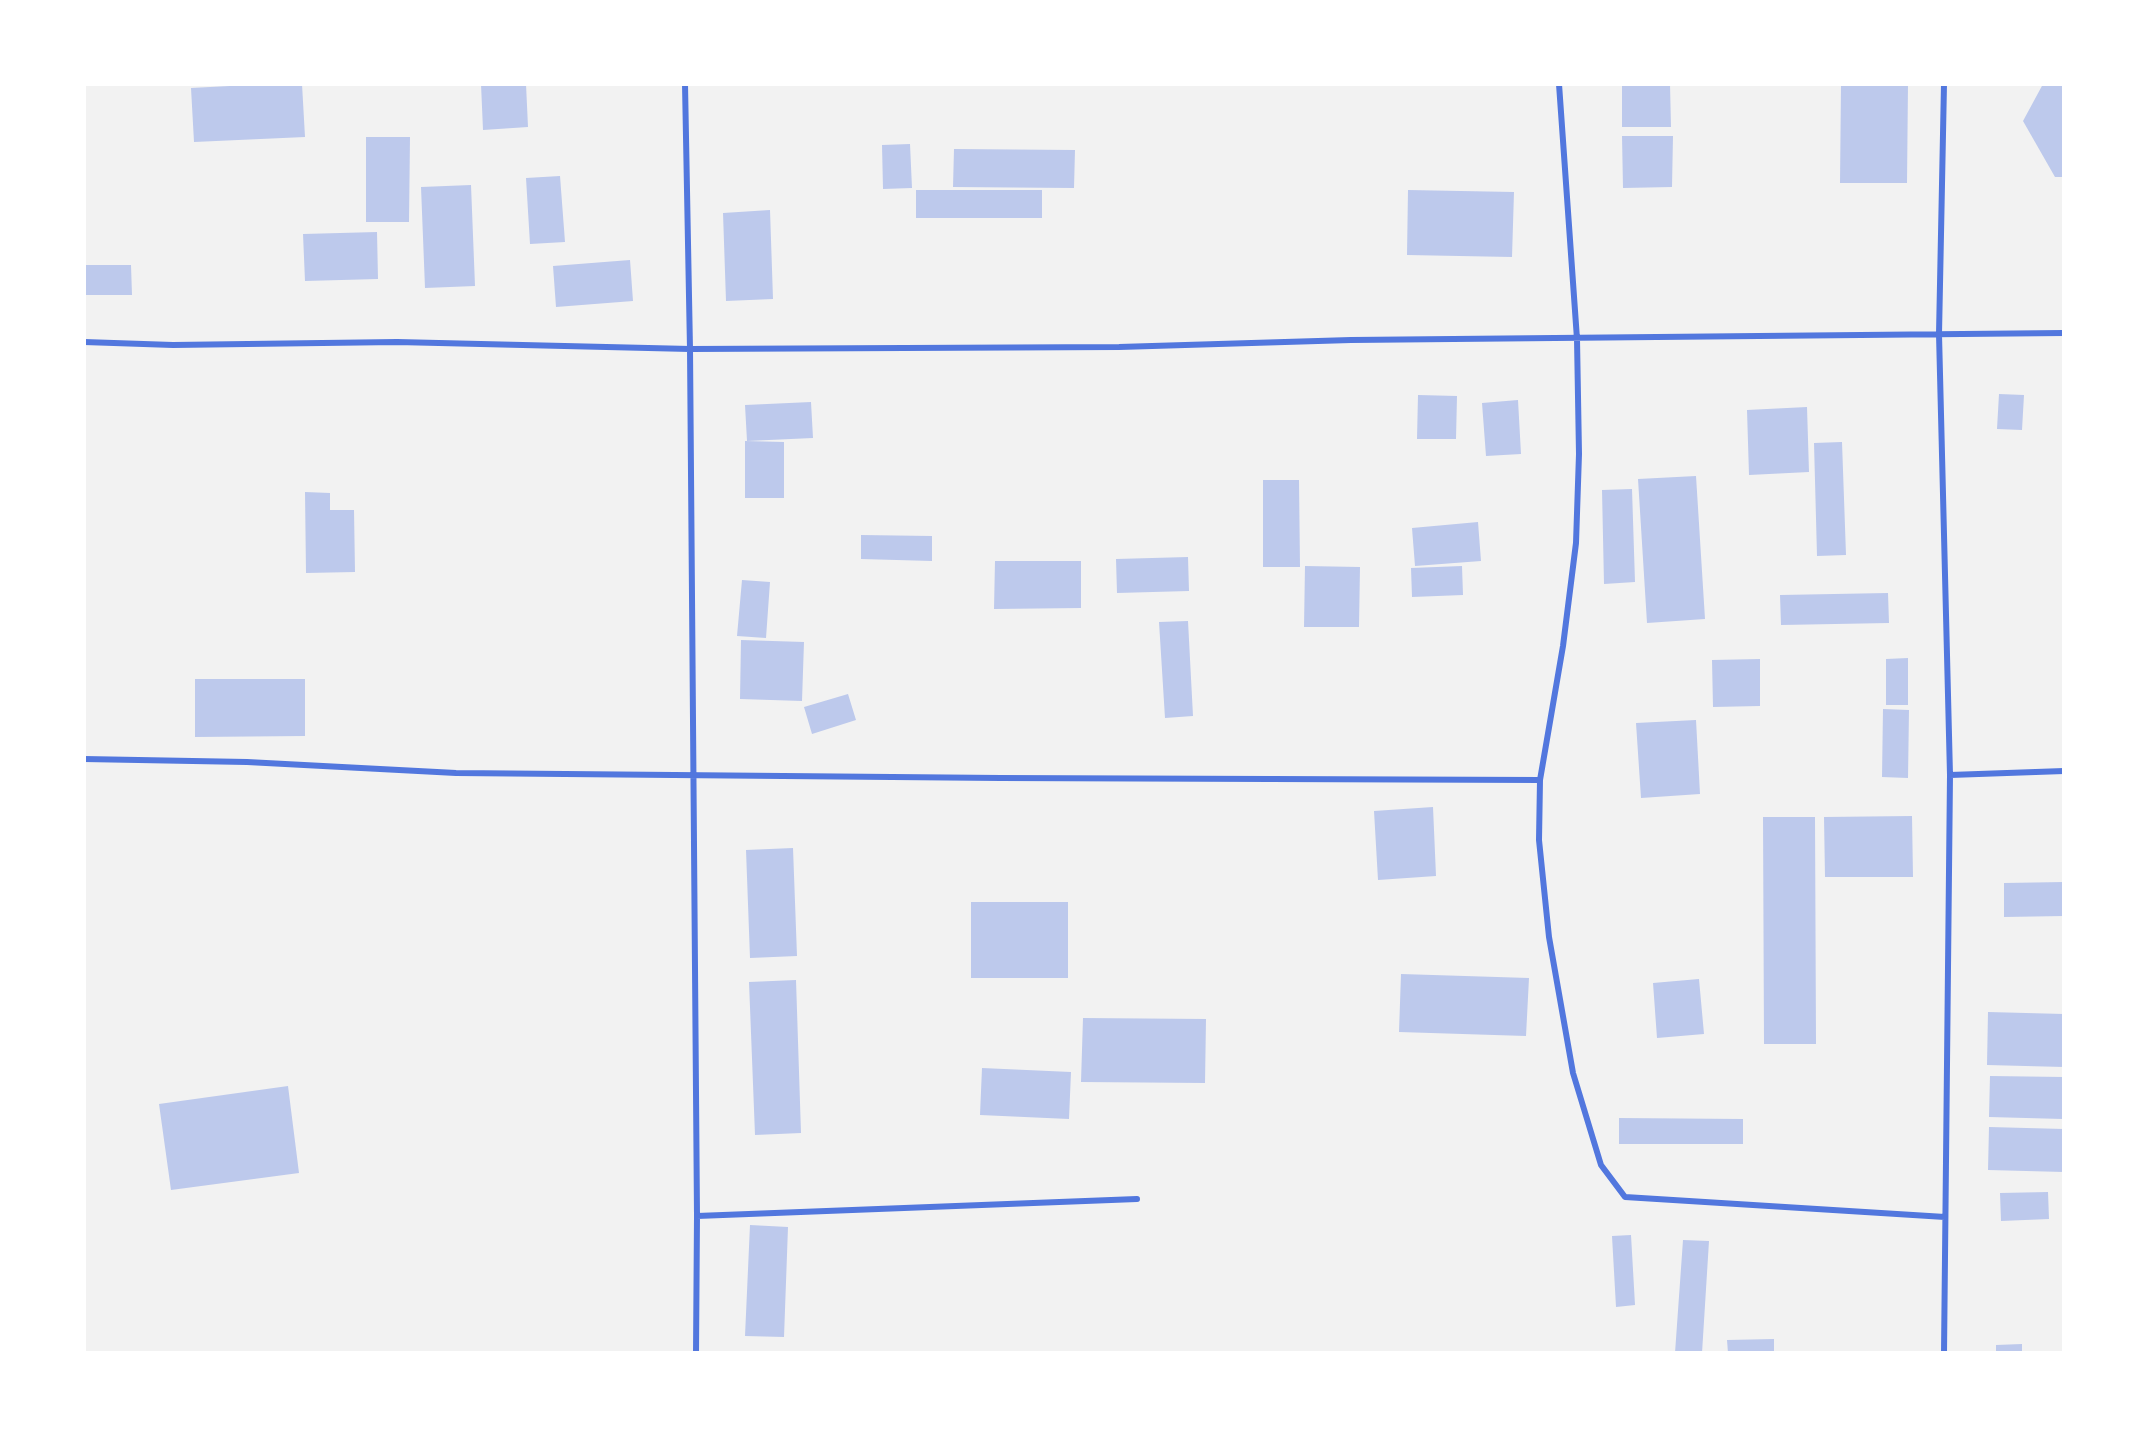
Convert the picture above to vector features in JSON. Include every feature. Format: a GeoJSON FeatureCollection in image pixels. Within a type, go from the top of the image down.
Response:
{"type":"FeatureCollection","features":[{"type":"Feature","properties":{"kind":"street"},"geometry":{"type":"LineString","coordinates":[[685,84],[690,349],[697,1216],[696,1353]]}},
{"type":"Feature","properties":{"kind":"street"},"geometry":{"type":"LineString","coordinates":[[1559,84],[1577,339],[1579,454],[1576,543],[1563,646],[1540,780],[1539,840],[1549,937],[1573,1073],[1601,1165],[1625,1197],[1945,1217]]}},
{"type":"Feature","properties":{"kind":"street"},"geometry":{"type":"LineString","coordinates":[[1944,84],[1939,334],[1950,775],[1944,1353]]}},
{"type":"Feature","properties":{"kind":"street"},"geometry":{"type":"LineString","coordinates":[[84,342],[173,345],[397,342],[690,349],[1107,347],[1351,340],[2064,333]]}},
{"type":"Feature","properties":{"kind":"street"},"geometry":{"type":"LineString","coordinates":[[84,759],[247,762],[456,773],[1229,780],[1540,780]]}},
{"type":"Feature","properties":{"kind":"street"},"geometry":{"type":"LineString","coordinates":[[1950,775],[2064,771]]}},
{"type":"Feature","properties":{"kind":"street"},"geometry":{"type":"LineString","coordinates":[[697,1216],[1137,1199]]}},
{"type":"Feature","properties":{"kind":"building"},"geometry":{"type":"Polygon","coordinates":[[[302,84],[305,137],[194,142],[191,88],[302,84]]]}},
{"type":"Feature","properties":{"kind":"building"},"geometry":{"type":"Polygon","coordinates":[[[481,84],[526,84],[528,127],[483,130],[481,84]]]}},
{"type":"Feature","properties":{"kind":"building"},"geometry":{"type":"Polygon","coordinates":[[[1622,84],[1670,84],[1671,127],[1622,127],[1622,84]]]}},
{"type":"Feature","properties":{"kind":"building"},"geometry":{"type":"Polygon","coordinates":[[[1841,84],[1908,84],[1907,183],[1840,183],[1841,84]]]}},
{"type":"Feature","properties":{"kind":"building"},"geometry":{"type":"Polygon","coordinates":[[[2043,84],[2064,84],[2064,177],[2055,177],[2023,121],[2043,84]]]}},
{"type":"Feature","properties":{"kind":"building"},"geometry":{"type":"Polygon","coordinates":[[[1622,136],[1673,136],[1672,187],[1623,188],[1622,136]]]}},
{"type":"Feature","properties":{"kind":"building"},"geometry":{"type":"Polygon","coordinates":[[[366,137],[410,137],[409,222],[366,222],[366,137]]]}},
{"type":"Feature","properties":{"kind":"building"},"geometry":{"type":"Polygon","coordinates":[[[910,144],[912,188],[883,189],[882,145],[910,144]]]}},
{"type":"Feature","properties":{"kind":"building"},"geometry":{"type":"Polygon","coordinates":[[[954,149],[1075,150],[1074,188],[953,187],[954,149]]]}},
{"type":"Feature","properties":{"kind":"building"},"geometry":{"type":"Polygon","coordinates":[[[560,176],[565,242],[530,244],[526,178],[560,176]]]}},
{"type":"Feature","properties":{"kind":"building"},"geometry":{"type":"Polygon","coordinates":[[[471,185],[475,286],[425,288],[421,187],[471,185]]]}},
{"type":"Feature","properties":{"kind":"building"},"geometry":{"type":"Polygon","coordinates":[[[916,190],[1042,190],[1042,218],[916,218],[916,190]]]}},
{"type":"Feature","properties":{"kind":"building"},"geometry":{"type":"Polygon","coordinates":[[[1408,190],[1514,192],[1512,257],[1407,255],[1408,190]]]}},
{"type":"Feature","properties":{"kind":"building"},"geometry":{"type":"Polygon","coordinates":[[[770,210],[773,299],[726,301],[723,213],[770,210]]]}},
{"type":"Feature","properties":{"kind":"building"},"geometry":{"type":"Polygon","coordinates":[[[377,232],[378,279],[305,281],[303,234],[377,232]]]}},
{"type":"Feature","properties":{"kind":"building"},"geometry":{"type":"Polygon","coordinates":[[[630,260],[633,301],[556,307],[553,266],[630,260]]]}},
{"type":"Feature","properties":{"kind":"building"},"geometry":{"type":"Polygon","coordinates":[[[84,265],[131,265],[132,295],[84,295],[84,265]]]}},
{"type":"Feature","properties":{"kind":"building"},"geometry":{"type":"Polygon","coordinates":[[[1999,394],[2024,395],[2022,430],[1997,429],[1999,394]]]}},
{"type":"Feature","properties":{"kind":"building"},"geometry":{"type":"Polygon","coordinates":[[[1418,395],[1457,396],[1456,439],[1417,439],[1418,395]]]}},
{"type":"Feature","properties":{"kind":"building"},"geometry":{"type":"Polygon","coordinates":[[[1518,400],[1521,454],[1486,456],[1482,403],[1518,400]]]}},
{"type":"Feature","properties":{"kind":"building"},"geometry":{"type":"Polygon","coordinates":[[[811,402],[813,438],[747,441],[745,405],[811,402]]]}},
{"type":"Feature","properties":{"kind":"building"},"geometry":{"type":"Polygon","coordinates":[[[1807,407],[1809,472],[1749,475],[1747,410],[1807,407]]]}},
{"type":"Feature","properties":{"kind":"building"},"geometry":{"type":"Polygon","coordinates":[[[745,441],[784,442],[784,498],[745,498],[745,441]]]}},
{"type":"Feature","properties":{"kind":"building"},"geometry":{"type":"Polygon","coordinates":[[[1842,442],[1846,555],[1817,556],[1814,443],[1842,442]]]}},
{"type":"Feature","properties":{"kind":"building"},"geometry":{"type":"Polygon","coordinates":[[[1696,476],[1705,619],[1647,623],[1638,479],[1696,476]]]}},
{"type":"Feature","properties":{"kind":"building"},"geometry":{"type":"Polygon","coordinates":[[[1263,480],[1299,480],[1300,567],[1263,567],[1263,480]]]}},
{"type":"Feature","properties":{"kind":"building"},"geometry":{"type":"Polygon","coordinates":[[[1632,489],[1635,582],[1604,584],[1602,490],[1632,489]]]}},
{"type":"Feature","properties":{"kind":"building"},"geometry":{"type":"Polygon","coordinates":[[[305,492],[330,493],[330,510],[354,510],[355,572],[306,573],[305,492]]]}},
{"type":"Feature","properties":{"kind":"building"},"geometry":{"type":"Polygon","coordinates":[[[1478,522],[1481,561],[1415,566],[1412,528],[1478,522]]]}},
{"type":"Feature","properties":{"kind":"building"},"geometry":{"type":"Polygon","coordinates":[[[861,535],[932,536],[932,561],[861,559],[861,535]]]}},
{"type":"Feature","properties":{"kind":"building"},"geometry":{"type":"Polygon","coordinates":[[[1188,557],[1189,591],[1117,593],[1116,559],[1188,557]]]}},
{"type":"Feature","properties":{"kind":"building"},"geometry":{"type":"Polygon","coordinates":[[[995,561],[1081,561],[1081,608],[994,609],[995,561]]]}},
{"type":"Feature","properties":{"kind":"building"},"geometry":{"type":"Polygon","coordinates":[[[1305,566],[1360,567],[1359,627],[1304,627],[1305,566]]]}},
{"type":"Feature","properties":{"kind":"building"},"geometry":{"type":"Polygon","coordinates":[[[1462,566],[1463,595],[1412,597],[1411,568],[1462,566]]]}},
{"type":"Feature","properties":{"kind":"building"},"geometry":{"type":"Polygon","coordinates":[[[742,580],[770,582],[766,638],[737,636],[742,580]]]}},
{"type":"Feature","properties":{"kind":"building"},"geometry":{"type":"Polygon","coordinates":[[[1888,593],[1889,623],[1781,625],[1780,595],[1888,593]]]}},
{"type":"Feature","properties":{"kind":"building"},"geometry":{"type":"Polygon","coordinates":[[[1188,621],[1193,716],[1165,718],[1159,622],[1188,621]]]}},
{"type":"Feature","properties":{"kind":"building"},"geometry":{"type":"Polygon","coordinates":[[[741,640],[804,642],[802,701],[740,699],[741,640]]]}},
{"type":"Feature","properties":{"kind":"building"},"geometry":{"type":"Polygon","coordinates":[[[1908,658],[1908,705],[1886,705],[1886,659],[1908,658]]]}},
{"type":"Feature","properties":{"kind":"building"},"geometry":{"type":"Polygon","coordinates":[[[1760,659],[1760,706],[1713,707],[1712,660],[1760,659]]]}},
{"type":"Feature","properties":{"kind":"building"},"geometry":{"type":"Polygon","coordinates":[[[195,679],[305,679],[305,736],[195,737],[195,679]]]}},
{"type":"Feature","properties":{"kind":"building"},"geometry":{"type":"Polygon","coordinates":[[[848,694],[856,720],[812,734],[804,707],[848,694]]]}},
{"type":"Feature","properties":{"kind":"building"},"geometry":{"type":"Polygon","coordinates":[[[1883,709],[1909,710],[1908,778],[1882,777],[1883,709]]]}},
{"type":"Feature","properties":{"kind":"building"},"geometry":{"type":"Polygon","coordinates":[[[1696,720],[1700,794],[1641,798],[1636,723],[1696,720]]]}},
{"type":"Feature","properties":{"kind":"building"},"geometry":{"type":"Polygon","coordinates":[[[1433,807],[1436,876],[1378,880],[1374,811],[1433,807]]]}},
{"type":"Feature","properties":{"kind":"building"},"geometry":{"type":"Polygon","coordinates":[[[1912,816],[1913,877],[1825,877],[1824,817],[1912,816]]]}},
{"type":"Feature","properties":{"kind":"building"},"geometry":{"type":"Polygon","coordinates":[[[1763,817],[1815,817],[1816,1044],[1764,1044],[1763,817]]]}},
{"type":"Feature","properties":{"kind":"building"},"geometry":{"type":"Polygon","coordinates":[[[793,848],[797,956],[750,958],[746,850],[793,848]]]}},
{"type":"Feature","properties":{"kind":"building"},"geometry":{"type":"Polygon","coordinates":[[[2064,882],[2064,916],[2004,917],[2004,883],[2064,882]]]}},
{"type":"Feature","properties":{"kind":"building"},"geometry":{"type":"Polygon","coordinates":[[[971,902],[1068,902],[1068,978],[971,978],[971,902]]]}},
{"type":"Feature","properties":{"kind":"building"},"geometry":{"type":"Polygon","coordinates":[[[1401,974],[1529,978],[1526,1036],[1399,1032],[1401,974]]]}},
{"type":"Feature","properties":{"kind":"building"},"geometry":{"type":"Polygon","coordinates":[[[1699,979],[1704,1034],[1657,1038],[1653,983],[1699,979]]]}},
{"type":"Feature","properties":{"kind":"building"},"geometry":{"type":"Polygon","coordinates":[[[796,980],[801,1133],[755,1135],[749,982],[796,980]]]}},
{"type":"Feature","properties":{"kind":"building"},"geometry":{"type":"Polygon","coordinates":[[[1988,1012],[2064,1014],[2064,1067],[1987,1065],[1988,1012]]]}},
{"type":"Feature","properties":{"kind":"building"},"geometry":{"type":"Polygon","coordinates":[[[1083,1018],[1206,1019],[1205,1083],[1081,1082],[1083,1018]]]}},
{"type":"Feature","properties":{"kind":"building"},"geometry":{"type":"Polygon","coordinates":[[[982,1068],[1071,1072],[1069,1119],[980,1115],[982,1068]]]}},
{"type":"Feature","properties":{"kind":"building"},"geometry":{"type":"Polygon","coordinates":[[[1990,1076],[2064,1077],[2063,1119],[1989,1117],[1990,1076]]]}},
{"type":"Feature","properties":{"kind":"building"},"geometry":{"type":"Polygon","coordinates":[[[288,1086],[299,1173],[171,1190],[159,1104],[288,1086]]]}},
{"type":"Feature","properties":{"kind":"building"},"geometry":{"type":"Polygon","coordinates":[[[1619,1118],[1743,1119],[1743,1144],[1619,1144],[1619,1118]]]}},
{"type":"Feature","properties":{"kind":"building"},"geometry":{"type":"Polygon","coordinates":[[[1989,1127],[2064,1129],[2064,1172],[1988,1170],[1989,1127]]]}},
{"type":"Feature","properties":{"kind":"building"},"geometry":{"type":"Polygon","coordinates":[[[2048,1192],[2049,1219],[2001,1221],[2000,1193],[2048,1192]]]}},
{"type":"Feature","properties":{"kind":"building"},"geometry":{"type":"Polygon","coordinates":[[[750,1225],[788,1227],[784,1337],[745,1336],[750,1225]]]}},
{"type":"Feature","properties":{"kind":"building"},"geometry":{"type":"Polygon","coordinates":[[[1631,1235],[1635,1305],[1616,1307],[1612,1236],[1631,1235]]]}},
{"type":"Feature","properties":{"kind":"building"},"geometry":{"type":"Polygon","coordinates":[[[1683,1240],[1709,1241],[1702,1353],[1675,1353],[1683,1240]]]}},
{"type":"Feature","properties":{"kind":"building"},"geometry":{"type":"Polygon","coordinates":[[[1774,1339],[1774,1353],[1728,1353],[1727,1340],[1774,1339]]]}},
{"type":"Feature","properties":{"kind":"building"},"geometry":{"type":"Polygon","coordinates":[[[2022,1344],[2022,1353],[1996,1353],[1996,1345],[2022,1344]]]}}]}
